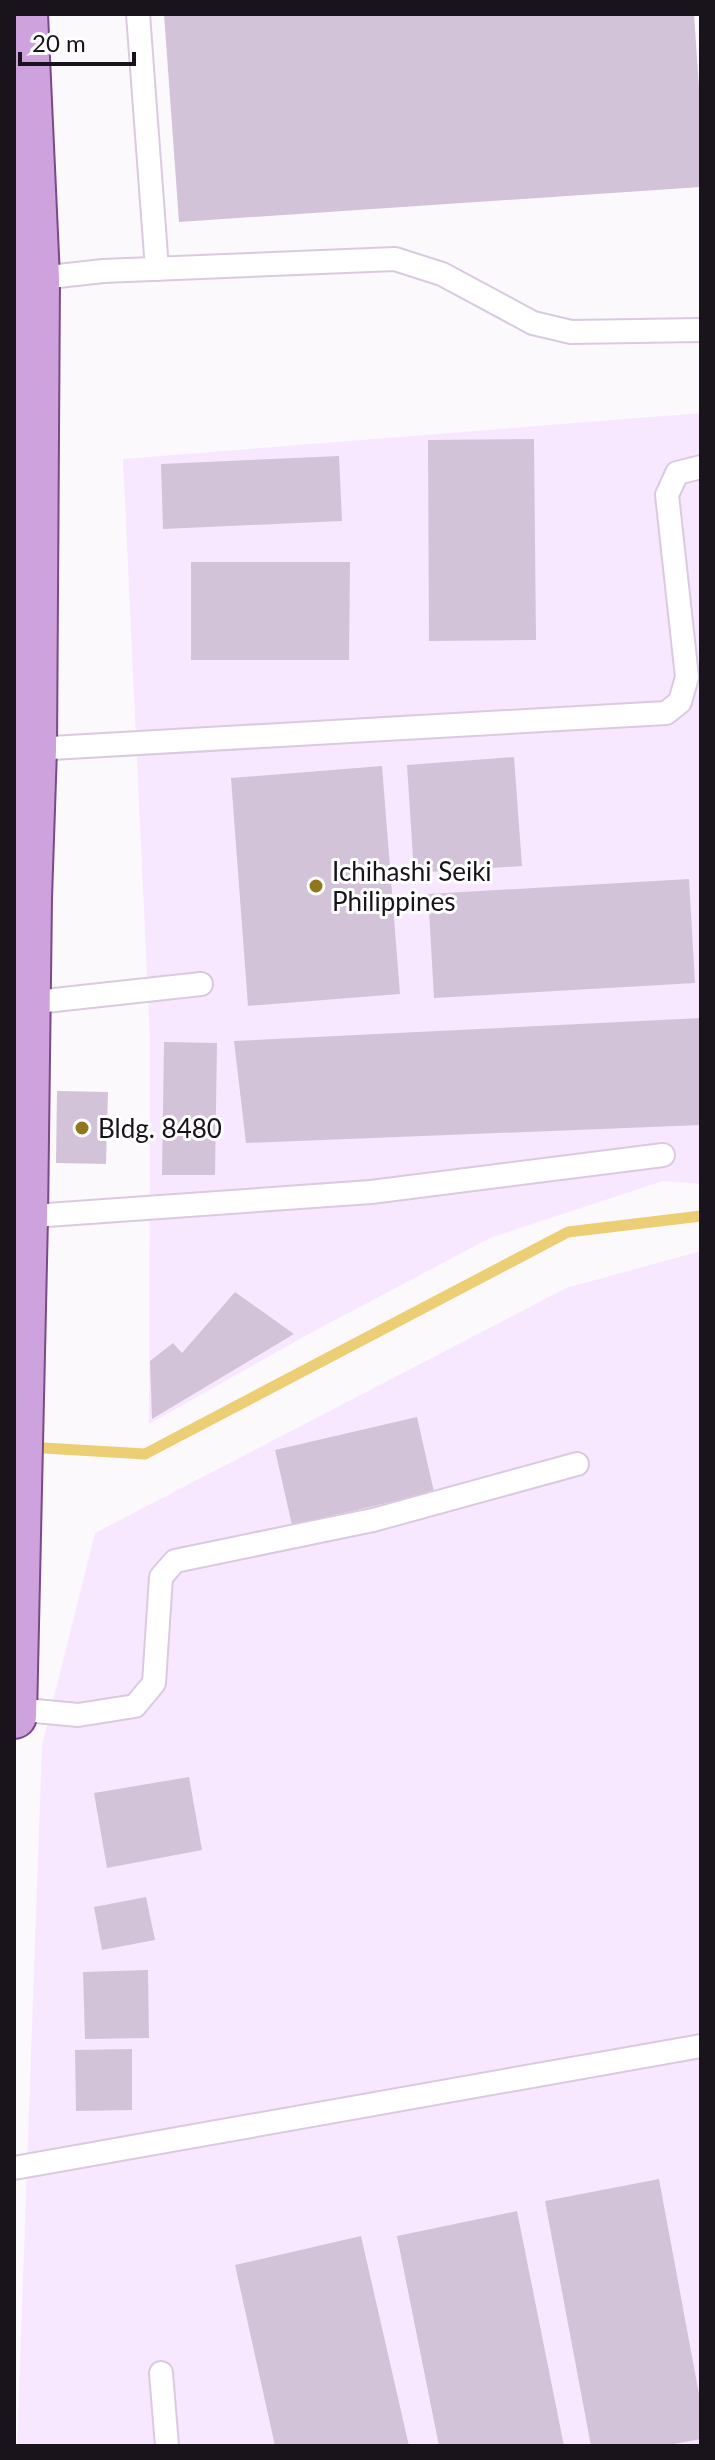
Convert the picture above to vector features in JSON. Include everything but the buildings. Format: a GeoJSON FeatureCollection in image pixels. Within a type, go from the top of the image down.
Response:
{"type":"FeatureCollection","features":[{"type":"Feature","properties":{"kind":"main road"},"geometry":{"type":"LineString","coordinates":[[14,1716],[20,1217],[34,749],[25,279],[25,14]]}},
{"type":"Feature","properties":{"kind":"lane"},"geometry":{"type":"LineString","coordinates":[[138,14],[157,269]]}},
{"type":"Feature","properties":{"kind":"lane"},"geometry":{"type":"LineString","coordinates":[[25,279],[157,269],[395,259],[442,274],[533,323],[571,332],[701,330]]}},
{"type":"Feature","properties":{"kind":"lane"},"geometry":{"type":"LineString","coordinates":[[34,749],[666,713],[680,702],[687,677],[667,495],[677,473],[701,467]]}},
{"type":"Feature","properties":{"kind":"lane"},"geometry":{"type":"LineString","coordinates":[[27,1003],[201,984]]}},
{"type":"Feature","properties":{"kind":"lane"},"geometry":{"type":"LineString","coordinates":[[20,1217],[371,1192],[663,1155]]}},
{"type":"Feature","properties":{"kind":"lane"},"geometry":{"type":"LineString","coordinates":[[14,1709],[78,1715],[135,1706],[154,1683],[161,1577],[175,1561],[373,1520],[577,1464]]}},
{"type":"Feature","properties":{"kind":"lane"},"geometry":{"type":"LineString","coordinates":[[14,2168],[701,2046]]}},
{"type":"Feature","properties":{"kind":"lane"},"geometry":{"type":"LineString","coordinates":[[161,2373],[167,2446]]}},
{"type":"Feature","properties":{"kind":"shaded area"},"geometry":{"type":"Polygon","coordinates":[[[701,413],[701,1184],[663,1181],[490,1238],[305,1336],[149,1424],[150,1040],[123,459],[701,413]]]}},
{"type":"Feature","properties":{"kind":"shaded area"},"geometry":{"type":"Polygon","coordinates":[[[701,1251],[701,2446],[17,2446],[42,1745],[95,1533],[566,1288],[701,1251]]]}},
{"type":"Feature","properties":{"kind":"waterway"},"geometry":{"type":"LineString","coordinates":[[27,1447],[145,1454],[568,1232],[701,1216]]}},
{"type":"Feature","properties":{"kind":"place","name":"Ichihashi Seiki Philippines"},"geometry":{"type":"Point","coordinates":[316,886]}},
{"type":"Feature","properties":{"kind":"place","name":"Bldg. 8480"},"geometry":{"type":"Point","coordinates":[82,1128]}}]}
